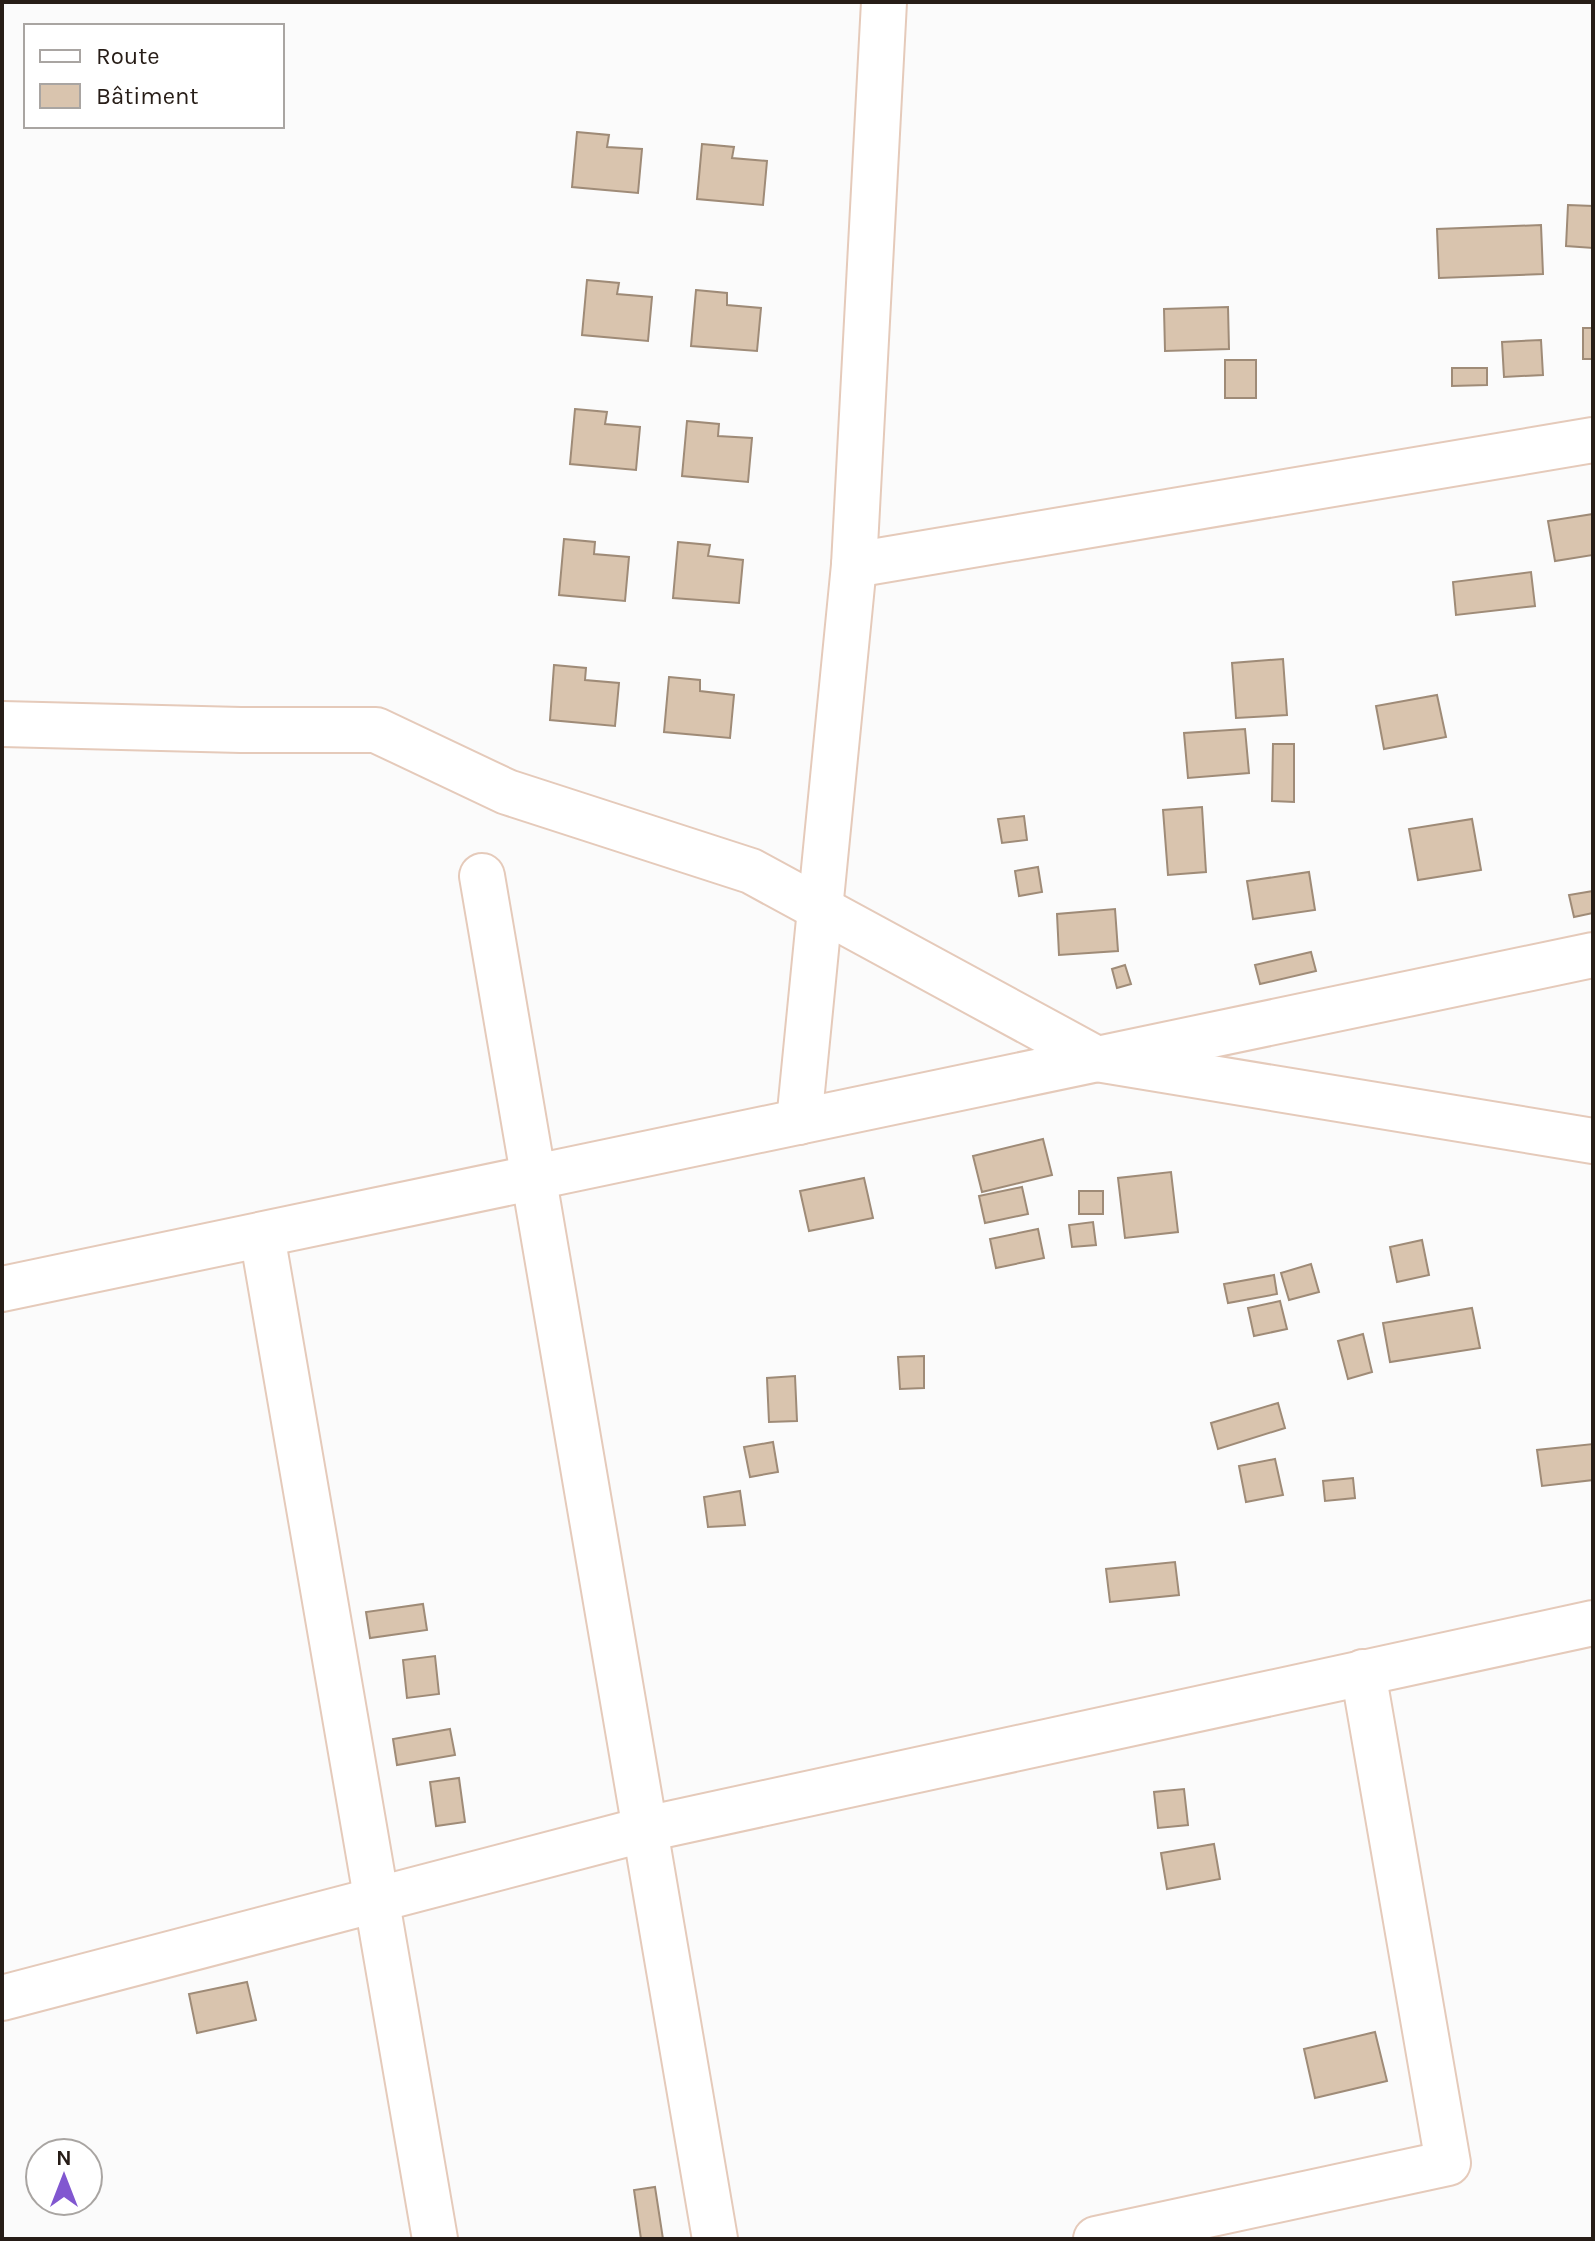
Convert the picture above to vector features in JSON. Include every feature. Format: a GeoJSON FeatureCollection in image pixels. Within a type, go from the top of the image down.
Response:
{"type":"FeatureCollection","features":[{"type":"Feature","properties":{"kind":"street"},"geometry":{"type":"LineString","coordinates":[[799,1122],[854,565],[884,2]]}},
{"type":"Feature","properties":{"kind":"street"},"geometry":{"type":"LineString","coordinates":[[854,565],[1593,440]]}},
{"type":"Feature","properties":{"kind":"street"},"geometry":{"type":"LineString","coordinates":[[2,724],[376,730],[507,792],[751,871],[1097,1059],[1593,1141]]}},
{"type":"Feature","properties":{"kind":"street"},"geometry":{"type":"LineString","coordinates":[[482,876],[715,2239]]}},
{"type":"Feature","properties":{"kind":"street"},"geometry":{"type":"LineString","coordinates":[[2,1289],[1593,955]]}},
{"type":"Feature","properties":{"kind":"street"},"geometry":{"type":"LineString","coordinates":[[262,1235],[435,2239]]}},
{"type":"Feature","properties":{"kind":"street"},"geometry":{"type":"LineString","coordinates":[[2,1998],[646,1829],[1593,1623]]}},
{"type":"Feature","properties":{"kind":"street"},"geometry":{"type":"LineString","coordinates":[[1096,2239],[1448,2163],[1363,1672]]}},
{"type":"Feature","properties":{"kind":"building"},"geometry":{"type":"Polygon","coordinates":[[[577,132],[609,135],[607,147],[642,149],[638,193],[572,187],[577,132]]]}},
{"type":"Feature","properties":{"kind":"building"},"geometry":{"type":"Polygon","coordinates":[[[702,144],[734,147],[732,158],[767,161],[763,205],[697,199],[702,144]]]}},
{"type":"Feature","properties":{"kind":"building"},"geometry":{"type":"Polygon","coordinates":[[[1568,205],[1593,206],[1593,248],[1566,246],[1568,205]]]}},
{"type":"Feature","properties":{"kind":"building"},"geometry":{"type":"Polygon","coordinates":[[[1541,225],[1543,274],[1439,278],[1437,229],[1541,225]]]}},
{"type":"Feature","properties":{"kind":"building"},"geometry":{"type":"Polygon","coordinates":[[[587,280],[619,283],[617,294],[652,297],[648,341],[582,335],[587,280]]]}},
{"type":"Feature","properties":{"kind":"building"},"geometry":{"type":"Polygon","coordinates":[[[696,290],[727,293],[727,305],[761,308],[757,351],[691,346],[696,290]]]}},
{"type":"Feature","properties":{"kind":"building"},"geometry":{"type":"Polygon","coordinates":[[[1228,307],[1229,349],[1165,351],[1164,309],[1228,307]]]}},
{"type":"Feature","properties":{"kind":"building"},"geometry":{"type":"Polygon","coordinates":[[[1583,328],[1593,328],[1593,359],[1583,359],[1583,328]]]}},
{"type":"Feature","properties":{"kind":"building"},"geometry":{"type":"Polygon","coordinates":[[[1541,340],[1543,375],[1504,377],[1502,342],[1541,340]]]}},
{"type":"Feature","properties":{"kind":"building"},"geometry":{"type":"Polygon","coordinates":[[[1225,360],[1256,360],[1256,398],[1225,398],[1225,360]]]}},
{"type":"Feature","properties":{"kind":"building"},"geometry":{"type":"Polygon","coordinates":[[[1452,368],[1487,368],[1487,385],[1452,386],[1452,368]]]}},
{"type":"Feature","properties":{"kind":"building"},"geometry":{"type":"Polygon","coordinates":[[[575,409],[607,412],[605,424],[640,427],[636,470],[570,464],[575,409]]]}},
{"type":"Feature","properties":{"kind":"building"},"geometry":{"type":"Polygon","coordinates":[[[687,421],[719,424],[718,436],[752,438],[748,482],[682,476],[687,421]]]}},
{"type":"Feature","properties":{"kind":"building"},"geometry":{"type":"Polygon","coordinates":[[[1593,514],[1593,555],[1555,561],[1548,521],[1593,514]]]}},
{"type":"Feature","properties":{"kind":"building"},"geometry":{"type":"Polygon","coordinates":[[[564,539],[595,542],[594,554],[629,557],[625,601],[559,595],[564,539]]]}},
{"type":"Feature","properties":{"kind":"building"},"geometry":{"type":"Polygon","coordinates":[[[678,542],[710,545],[708,556],[743,560],[739,603],[673,598],[678,542]]]}},
{"type":"Feature","properties":{"kind":"building"},"geometry":{"type":"Polygon","coordinates":[[[1531,572],[1535,606],[1456,615],[1453,582],[1531,572]]]}},
{"type":"Feature","properties":{"kind":"building"},"geometry":{"type":"Polygon","coordinates":[[[1283,659],[1287,715],[1236,718],[1232,663],[1283,659]]]}},
{"type":"Feature","properties":{"kind":"building"},"geometry":{"type":"Polygon","coordinates":[[[554,665],[586,668],[585,680],[619,683],[615,726],[550,720],[554,665]]]}},
{"type":"Feature","properties":{"kind":"building"},"geometry":{"type":"Polygon","coordinates":[[[669,677],[700,680],[700,691],[734,695],[730,738],[664,732],[669,677]]]}},
{"type":"Feature","properties":{"kind":"building"},"geometry":{"type":"Polygon","coordinates":[[[1437,695],[1446,737],[1384,749],[1376,706],[1437,695]]]}},
{"type":"Feature","properties":{"kind":"building"},"geometry":{"type":"Polygon","coordinates":[[[1245,729],[1249,773],[1188,778],[1184,733],[1245,729]]]}},
{"type":"Feature","properties":{"kind":"building"},"geometry":{"type":"Polygon","coordinates":[[[1273,744],[1294,744],[1294,802],[1272,801],[1273,744]]]}},
{"type":"Feature","properties":{"kind":"building"},"geometry":{"type":"Polygon","coordinates":[[[1202,807],[1206,872],[1168,875],[1163,810],[1202,807]]]}},
{"type":"Feature","properties":{"kind":"building"},"geometry":{"type":"Polygon","coordinates":[[[1024,816],[1027,840],[1002,843],[998,819],[1024,816]]]}},
{"type":"Feature","properties":{"kind":"building"},"geometry":{"type":"Polygon","coordinates":[[[1472,819],[1481,870],[1418,880],[1409,829],[1472,819]]]}},
{"type":"Feature","properties":{"kind":"building"},"geometry":{"type":"Polygon","coordinates":[[[1038,867],[1042,892],[1019,896],[1015,871],[1038,867]]]}},
{"type":"Feature","properties":{"kind":"building"},"geometry":{"type":"Polygon","coordinates":[[[1309,872],[1315,910],[1253,919],[1247,881],[1309,872]]]}},
{"type":"Feature","properties":{"kind":"building"},"geometry":{"type":"Polygon","coordinates":[[[1593,891],[1593,913],[1574,917],[1569,895],[1593,891]]]}},
{"type":"Feature","properties":{"kind":"building"},"geometry":{"type":"Polygon","coordinates":[[[1115,909],[1118,951],[1059,955],[1057,914],[1115,909]]]}},
{"type":"Feature","properties":{"kind":"building"},"geometry":{"type":"Polygon","coordinates":[[[1311,952],[1316,971],[1260,984],[1255,965],[1311,952]]]}},
{"type":"Feature","properties":{"kind":"building"},"geometry":{"type":"Polygon","coordinates":[[[1125,965],[1131,984],[1117,988],[1112,969],[1125,965]]]}},
{"type":"Feature","properties":{"kind":"building"},"geometry":{"type":"Polygon","coordinates":[[[1043,1139],[1052,1175],[982,1192],[973,1156],[1043,1139]]]}},
{"type":"Feature","properties":{"kind":"building"},"geometry":{"type":"Polygon","coordinates":[[[1171,1172],[1178,1232],[1125,1238],[1118,1178],[1171,1172]]]}},
{"type":"Feature","properties":{"kind":"building"},"geometry":{"type":"Polygon","coordinates":[[[864,1178],[873,1218],[809,1231],[800,1191],[864,1178]]]}},
{"type":"Feature","properties":{"kind":"building"},"geometry":{"type":"Polygon","coordinates":[[[1022,1187],[1028,1214],[985,1223],[979,1196],[1022,1187]]]}},
{"type":"Feature","properties":{"kind":"building"},"geometry":{"type":"Polygon","coordinates":[[[1079,1191],[1103,1191],[1103,1214],[1079,1214],[1079,1191]]]}},
{"type":"Feature","properties":{"kind":"building"},"geometry":{"type":"Polygon","coordinates":[[[1093,1222],[1096,1245],[1072,1247],[1069,1225],[1093,1222]]]}},
{"type":"Feature","properties":{"kind":"building"},"geometry":{"type":"Polygon","coordinates":[[[1038,1229],[1044,1258],[996,1268],[990,1239],[1038,1229]]]}},
{"type":"Feature","properties":{"kind":"building"},"geometry":{"type":"Polygon","coordinates":[[[1422,1240],[1429,1275],[1397,1282],[1390,1247],[1422,1240]]]}},
{"type":"Feature","properties":{"kind":"building"},"geometry":{"type":"Polygon","coordinates":[[[1311,1264],[1319,1292],[1289,1300],[1281,1273],[1311,1264]]]}},
{"type":"Feature","properties":{"kind":"building"},"geometry":{"type":"Polygon","coordinates":[[[1274,1275],[1277,1294],[1228,1303],[1224,1284],[1274,1275]]]}},
{"type":"Feature","properties":{"kind":"building"},"geometry":{"type":"Polygon","coordinates":[[[1280,1301],[1287,1329],[1254,1336],[1248,1308],[1280,1301]]]}},
{"type":"Feature","properties":{"kind":"building"},"geometry":{"type":"Polygon","coordinates":[[[1472,1308],[1480,1348],[1390,1362],[1383,1323],[1472,1308]]]}},
{"type":"Feature","properties":{"kind":"building"},"geometry":{"type":"Polygon","coordinates":[[[1363,1334],[1372,1372],[1348,1379],[1338,1341],[1363,1334]]]}},
{"type":"Feature","properties":{"kind":"building"},"geometry":{"type":"Polygon","coordinates":[[[924,1356],[924,1388],[900,1389],[898,1357],[924,1356]]]}},
{"type":"Feature","properties":{"kind":"building"},"geometry":{"type":"Polygon","coordinates":[[[795,1376],[797,1421],[769,1422],[767,1378],[795,1376]]]}},
{"type":"Feature","properties":{"kind":"building"},"geometry":{"type":"Polygon","coordinates":[[[1278,1403],[1285,1428],[1218,1449],[1211,1423],[1278,1403]]]}},
{"type":"Feature","properties":{"kind":"building"},"geometry":{"type":"Polygon","coordinates":[[[773,1442],[778,1472],[750,1477],[744,1447],[773,1442]]]}},
{"type":"Feature","properties":{"kind":"building"},"geometry":{"type":"Polygon","coordinates":[[[1593,1444],[1593,1480],[1542,1486],[1537,1450],[1593,1444]]]}},
{"type":"Feature","properties":{"kind":"building"},"geometry":{"type":"Polygon","coordinates":[[[1275,1459],[1283,1495],[1246,1502],[1239,1466],[1275,1459]]]}},
{"type":"Feature","properties":{"kind":"building"},"geometry":{"type":"Polygon","coordinates":[[[1353,1478],[1355,1498],[1325,1501],[1323,1481],[1353,1478]]]}},
{"type":"Feature","properties":{"kind":"building"},"geometry":{"type":"Polygon","coordinates":[[[740,1491],[745,1525],[708,1527],[704,1497],[740,1491]]]}},
{"type":"Feature","properties":{"kind":"building"},"geometry":{"type":"Polygon","coordinates":[[[1175,1562],[1179,1595],[1110,1602],[1106,1569],[1175,1562]]]}},
{"type":"Feature","properties":{"kind":"building"},"geometry":{"type":"Polygon","coordinates":[[[423,1604],[427,1630],[370,1638],[366,1612],[423,1604]]]}},
{"type":"Feature","properties":{"kind":"building"},"geometry":{"type":"Polygon","coordinates":[[[435,1656],[439,1694],[407,1698],[403,1660],[435,1656]]]}},
{"type":"Feature","properties":{"kind":"building"},"geometry":{"type":"Polygon","coordinates":[[[450,1729],[455,1755],[397,1765],[393,1739],[450,1729]]]}},
{"type":"Feature","properties":{"kind":"building"},"geometry":{"type":"Polygon","coordinates":[[[459,1778],[465,1822],[436,1826],[430,1782],[459,1778]]]}},
{"type":"Feature","properties":{"kind":"building"},"geometry":{"type":"Polygon","coordinates":[[[1184,1789],[1188,1825],[1158,1828],[1154,1792],[1184,1789]]]}},
{"type":"Feature","properties":{"kind":"building"},"geometry":{"type":"Polygon","coordinates":[[[1214,1844],[1220,1879],[1167,1889],[1161,1853],[1214,1844]]]}},
{"type":"Feature","properties":{"kind":"building"},"geometry":{"type":"Polygon","coordinates":[[[247,1982],[256,2020],[197,2033],[189,1994],[247,1982]]]}},
{"type":"Feature","properties":{"kind":"building"},"geometry":{"type":"Polygon","coordinates":[[[1375,2032],[1387,2081],[1315,2098],[1304,2049],[1375,2032]]]}},
{"type":"Feature","properties":{"kind":"building"},"geometry":{"type":"Polygon","coordinates":[[[655,2187],[663,2239],[641,2239],[634,2190],[655,2187]]]}}]}
